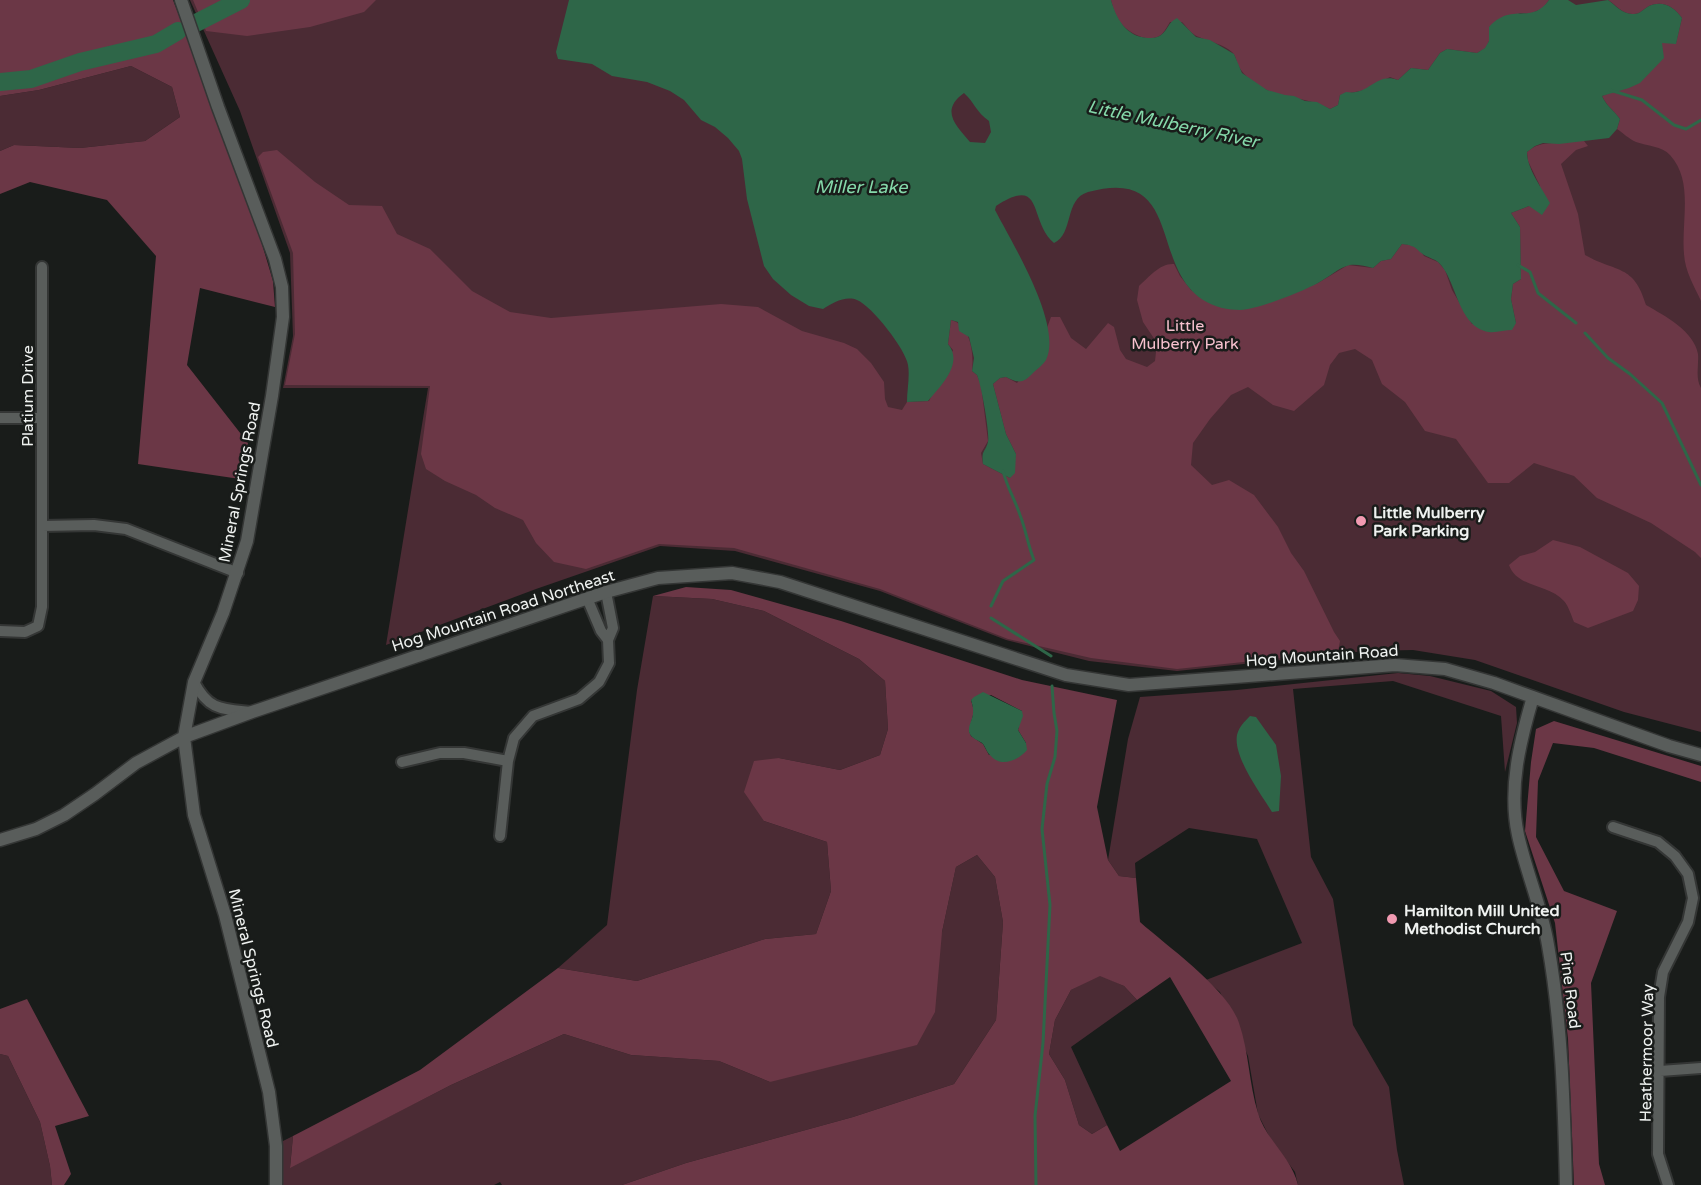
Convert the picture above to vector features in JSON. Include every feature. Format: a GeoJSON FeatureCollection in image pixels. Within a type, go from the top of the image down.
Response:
{"type":"FeatureCollection","features":[{"type":"Feature","properties":{"kind":"street","name":"Mineral Springs Road"},"geometry":{"type":"LineString","coordinates":[[181,0],[218,107],[276,259],[282,287],[283,317],[247,541],[238,573],[194,682],[184,737],[194,815],[225,915],[269,1092],[276,1146],[276,1185]]}},
{"type":"Feature","properties":{"kind":"street","name":"Platium Drive"},"geometry":{"type":"LineString","coordinates":[[0,631],[25,632],[38,626],[42,607],[42,267]]}},
{"type":"Feature","properties":{"kind":"street"},"geometry":{"type":"LineString","coordinates":[[0,418],[42,418]]}},
{"type":"Feature","properties":{"kind":"street"},"geometry":{"type":"LineString","coordinates":[[42,526],[94,525],[126,529],[238,573]]}},
{"type":"Feature","properties":{"kind":"street","name":"Hog Mountain Road Northeast"},"geometry":{"type":"LineString","coordinates":[[0,840],[36,829],[63,815],[136,763],[184,737],[587,598],[658,578],[732,573],[780,582],[1042,667]]}},
{"type":"Feature","properties":{"kind":"street"},"geometry":{"type":"LineString","coordinates":[[500,836],[507,761],[514,738],[533,716],[579,699],[599,682],[609,663],[608,640],[613,628],[606,592]]}},
{"type":"Feature","properties":{"kind":"street"},"geometry":{"type":"LineString","coordinates":[[587,598],[601,631],[608,640]]}},
{"type":"Feature","properties":{"kind":"street","name":"Hog Mountain Road"},"geometry":{"type":"LineString","coordinates":[[1042,667],[1066,675],[1129,685],[1395,665],[1445,669],[1701,755]]}},
{"type":"Feature","properties":{"kind":"street"},"geometry":{"type":"LineString","coordinates":[[194,682],[203,698],[212,706],[252,712]]}},
{"type":"Feature","properties":{"kind":"street","name":"Pine Road"},"geometry":{"type":"LineString","coordinates":[[1533,697],[1523,729],[1515,770],[1515,813],[1518,834],[1548,943],[1559,1022],[1566,1185]]}},
{"type":"Feature","properties":{"kind":"street"},"geometry":{"type":"LineString","coordinates":[[402,762],[440,753],[464,753],[507,761]]}},
{"type":"Feature","properties":{"kind":"street","name":"Heathermoor Way"},"geometry":{"type":"LineString","coordinates":[[1613,827],[1658,842],[1675,856],[1688,874],[1693,898],[1688,922],[1663,972],[1659,997],[1658,1154],[1668,1185]]}},
{"type":"Feature","properties":{"kind":"street"},"geometry":{"type":"LineString","coordinates":[[1660,1071],[1701,1068]]}},
{"type":"Feature","properties":{"kind":"green space"},"geometry":{"type":"Polygon","coordinates":[[[0,0],[173,0],[227,138],[273,281],[275,307],[200,288],[187,365],[248,443],[240,479],[138,464],[156,256],[107,200],[30,182],[0,194],[0,151],[14,145],[80,148],[145,141],[180,117],[172,87],[131,66],[39,90],[0,96],[0,0]]]}},
{"type":"Feature","properties":{"kind":"green space","name":"Little Mulberry Park"},"geometry":{"type":"Polygon","coordinates":[[[190,0],[1701,0],[1701,732],[1624,712],[1475,660],[1413,650],[1366,651],[1177,671],[1089,661],[1006,640],[880,591],[735,551],[660,546],[386,645],[428,388],[283,388],[293,336],[290,253],[240,111],[190,0]]]}},
{"type":"Feature","properties":{"kind":"green space"},"geometry":{"type":"Polygon","coordinates":[[[193,0],[376,0],[364,12],[310,27],[247,36],[206,31],[193,0]]]}},
{"type":"Feature","properties":{"kind":"green space"},"geometry":{"type":"Polygon","coordinates":[[[1111,0],[1549,0],[1543,8],[1530,14],[1520,13],[1489,27],[1489,41],[1486,48],[1477,53],[1447,49],[1440,53],[1428,70],[1411,68],[1398,80],[1390,77],[1365,90],[1340,95],[1338,105],[1330,109],[1277,94],[1260,86],[1243,73],[1232,52],[1221,45],[1196,36],[1182,22],[1170,22],[1163,33],[1157,37],[1146,38],[1134,34],[1120,22],[1111,0]]]}},
{"type":"Feature","properties":{"kind":"green space"},"geometry":{"type":"Polygon","coordinates":[[[1608,0],[1701,0],[1701,301],[1686,266],[1684,189],[1677,165],[1667,152],[1636,142],[1617,129],[1620,119],[1602,96],[1631,86],[1642,79],[1658,57],[1662,43],[1676,43],[1682,18],[1672,8],[1663,4],[1654,4],[1639,13],[1629,14],[1608,0]]]}},
{"type":"Feature","properties":{"kind":"green space"},"geometry":{"type":"Polygon","coordinates":[[[131,66],[172,87],[180,117],[145,141],[80,148],[14,145],[0,151],[0,96],[39,90],[131,66]]]}},
{"type":"Feature","properties":{"kind":"green space"},"geometry":{"type":"Polygon","coordinates":[[[1584,141],[1588,146],[1576,150],[1561,164],[1578,214],[1585,255],[1630,276],[1636,282],[1646,305],[1685,331],[1698,354],[1698,380],[1701,388],[1701,558],[1651,523],[1597,498],[1574,476],[1534,463],[1509,483],[1488,483],[1456,439],[1425,431],[1405,402],[1382,384],[1372,360],[1355,349],[1339,353],[1330,365],[1324,385],[1294,411],[1273,405],[1248,387],[1231,395],[1193,443],[1191,465],[1212,485],[1229,480],[1254,495],[1278,527],[1291,553],[1304,571],[1340,641],[1338,652],[1177,669],[1091,658],[1008,639],[880,589],[734,548],[659,544],[586,569],[554,562],[536,543],[523,520],[495,508],[476,495],[445,481],[426,469],[421,454],[430,386],[285,385],[295,334],[293,253],[258,157],[263,152],[277,150],[315,182],[349,205],[382,206],[397,234],[430,249],[472,291],[510,312],[551,318],[721,304],[758,307],[802,331],[857,349],[871,363],[884,382],[888,407],[902,410],[907,402],[929,401],[953,350],[948,344],[951,320],[958,323],[967,334],[972,349],[972,371],[977,375],[981,385],[988,441],[981,453],[983,464],[1010,478],[1016,454],[1006,434],[993,384],[1000,378],[1006,377],[1017,383],[1049,344],[1047,328],[1051,317],[1060,317],[1071,338],[1086,349],[1108,323],[1114,327],[1120,350],[1126,359],[1147,367],[1155,361],[1157,343],[1143,322],[1137,300],[1139,286],[1155,271],[1169,264],[1174,264],[1191,290],[1220,307],[1266,303],[1318,283],[1348,265],[1373,268],[1381,261],[1391,259],[1402,244],[1412,245],[1424,256],[1438,262],[1445,270],[1452,290],[1472,324],[1516,323],[1511,299],[1513,284],[1521,279],[1520,227],[1511,213],[1529,206],[1540,186],[1528,161],[1527,152],[1542,144],[1584,141]]]}},
{"type":"Feature","properties":{"kind":"green space"},"geometry":{"type":"Polygon","coordinates":[[[1553,540],[1580,547],[1628,573],[1639,586],[1638,600],[1633,611],[1588,628],[1574,622],[1566,603],[1558,596],[1526,582],[1513,572],[1509,565],[1520,556],[1535,552],[1553,540]]]}},
{"type":"Feature","properties":{"kind":"green space"},"geometry":{"type":"Polygon","coordinates":[[[686,587],[731,590],[841,621],[1022,680],[1117,700],[1097,807],[1108,860],[1119,876],[1136,878],[1140,922],[1210,983],[1233,1010],[1242,1034],[1258,1113],[1267,1132],[1295,1175],[1298,1185],[622,1185],[686,1163],[853,1117],[954,1084],[996,1020],[1003,922],[995,877],[977,855],[956,867],[942,932],[935,1012],[917,1045],[770,1082],[719,1061],[631,1055],[564,1034],[451,1085],[290,1168],[293,1136],[420,1070],[558,968],[637,981],[765,939],[816,934],[831,891],[827,842],[764,821],[744,792],[754,761],[779,758],[840,770],[880,755],[888,729],[885,681],[859,659],[764,611],[712,599],[653,596],[686,587]],[[991,695],[971,700],[974,711],[969,731],[971,736],[983,744],[989,755],[1026,743],[1018,730],[1022,711],[991,695]],[[1100,976],[1071,990],[1055,1020],[1049,1054],[1065,1080],[1079,1125],[1092,1134],[1107,1125],[1120,1151],[1231,1081],[1170,977],[1137,1000],[1124,986],[1100,976]]]}},
{"type":"Feature","properties":{"kind":"green space"},"geometry":{"type":"Polygon","coordinates":[[[653,596],[712,599],[764,611],[859,659],[885,681],[888,729],[880,755],[840,770],[779,758],[764,821],[827,842],[831,891],[816,934],[765,939],[637,981],[558,968],[607,925],[637,690],[653,596]]]}},
{"type":"Feature","properties":{"kind":"green space"},"geometry":{"type":"Polygon","coordinates":[[[1398,673],[1430,676],[1491,691],[1516,707],[1517,723],[1505,772],[1501,716],[1393,681],[1293,689],[1311,857],[1333,899],[1353,1025],[1389,1087],[1404,1185],[1298,1185],[1295,1172],[1271,1140],[1258,1114],[1248,1056],[1220,992],[1206,980],[1302,943],[1257,839],[1189,828],[1135,863],[1136,878],[1119,876],[1108,860],[1128,739],[1140,697],[1237,690],[1398,673]]]}},
{"type":"Feature","properties":{"kind":"green space"},"geometry":{"type":"Polygon","coordinates":[[[1554,721],[1701,766],[1701,782],[1594,748],[1553,743],[1538,781],[1536,837],[1564,891],[1617,911],[1591,983],[1599,1164],[1605,1185],[1574,1185],[1568,1039],[1555,923],[1525,831],[1536,729],[1554,721]]]}},
{"type":"Feature","properties":{"kind":"green space"},"geometry":{"type":"Polygon","coordinates":[[[977,855],[995,877],[1003,922],[996,1020],[954,1084],[853,1117],[686,1163],[622,1185],[502,1185],[500,1182],[494,1185],[280,1185],[281,1142],[293,1136],[290,1167],[451,1085],[564,1034],[631,1055],[719,1061],[770,1082],[942,932],[956,867],[977,855]]]}},
{"type":"Feature","properties":{"kind":"green space"},"geometry":{"type":"Polygon","coordinates":[[[1100,975],[1124,986],[1137,1000],[1071,1047],[1107,1125],[1092,1134],[1079,1125],[1065,1080],[1049,1054],[1055,1020],[1071,990],[1100,975]]]}},
{"type":"Feature","properties":{"kind":"green space"},"geometry":{"type":"Polygon","coordinates":[[[27,999],[89,1116],[55,1126],[71,1174],[64,1185],[52,1185],[40,1122],[8,1056],[0,1054],[0,1009],[27,999]]]}},
{"type":"Feature","properties":{"kind":"green space"},"geometry":{"type":"Polygon","coordinates":[[[0,1054],[8,1056],[40,1122],[52,1185],[0,1185],[0,1054]]]}},
{"type":"Feature","properties":{"kind":"water","name":"Miller Lake"},"geometry":{"type":"Polygon","coordinates":[[[569,0],[1111,0],[1119,20],[1128,30],[1140,37],[1158,37],[1177,18],[1196,37],[1210,40],[1234,54],[1242,73],[1267,90],[1305,101],[1317,102],[1330,109],[1338,105],[1340,95],[1346,92],[1361,91],[1384,79],[1398,80],[1411,68],[1428,70],[1440,53],[1447,49],[1477,53],[1485,48],[1489,41],[1489,27],[1498,19],[1506,15],[1535,12],[1549,0],[1568,0],[1576,5],[1608,0],[1629,14],[1639,13],[1654,4],[1663,4],[1672,8],[1682,18],[1676,44],[1662,43],[1664,58],[1640,83],[1602,96],[1620,119],[1617,129],[1609,138],[1559,144],[1543,143],[1527,152],[1532,172],[1550,203],[1542,215],[1529,206],[1511,213],[1520,227],[1521,279],[1513,284],[1511,299],[1516,323],[1512,330],[1489,332],[1478,328],[1464,312],[1449,279],[1438,262],[1407,245],[1402,244],[1391,259],[1381,261],[1373,268],[1346,266],[1318,283],[1291,295],[1258,307],[1233,310],[1222,308],[1197,296],[1182,277],[1155,210],[1142,195],[1121,188],[1088,192],[1080,196],[1075,202],[1064,232],[1054,243],[1046,234],[1034,204],[1029,198],[1022,195],[996,206],[995,210],[1023,263],[1042,306],[1048,326],[1049,345],[1046,360],[1026,379],[1017,381],[1006,377],[1000,378],[993,384],[1006,434],[1016,454],[1015,473],[1010,478],[983,464],[983,454],[988,442],[985,409],[977,375],[972,371],[974,358],[969,337],[959,331],[958,322],[951,320],[948,344],[953,359],[949,374],[928,401],[907,402],[909,374],[906,358],[895,339],[871,311],[857,300],[848,298],[823,309],[809,306],[791,295],[773,279],[764,266],[747,199],[742,159],[739,151],[728,138],[715,127],[701,120],[684,100],[670,91],[647,82],[612,76],[592,64],[558,59],[556,52],[569,0]],[[964,93],[957,100],[951,112],[953,118],[970,142],[985,143],[991,132],[989,121],[964,93]]]}},
{"type":"Feature","properties":{"kind":"water"},"geometry":{"type":"Polygon","coordinates":[[[983,692],[1022,711],[1023,716],[1018,730],[1026,743],[1027,750],[1019,757],[1005,762],[995,760],[983,744],[970,734],[969,728],[973,715],[971,700],[983,692]]]}},
{"type":"Feature","properties":{"kind":"water"},"geometry":{"type":"Polygon","coordinates":[[[1250,716],[1256,717],[1276,745],[1281,776],[1279,811],[1272,812],[1239,754],[1237,735],[1240,727],[1250,716]]]}},
{"type":"Feature","properties":{"kind":"waterway","name":"Little Mulberry River"},"geometry":{"type":"LineString","coordinates":[[196,23],[241,0]]}},
{"type":"Feature","properties":{"kind":"waterway","name":"Little Mulberry River"},"geometry":{"type":"LineString","coordinates":[[0,82],[31,79],[80,62],[156,44],[178,31]]}},
{"type":"Feature","properties":{"kind":"waterway","name":"Little Mulberry River"},"geometry":{"type":"LineString","coordinates":[[1610,90],[1642,100],[1674,125],[1686,129],[1701,120]]}},
{"type":"Feature","properties":{"kind":"waterway"},"geometry":{"type":"LineString","coordinates":[[1518,265],[1530,272],[1538,293],[1576,323]]}},
{"type":"Feature","properties":{"kind":"waterway"},"geometry":{"type":"LineString","coordinates":[[1585,333],[1608,358],[1662,403],[1701,485]]}},
{"type":"Feature","properties":{"kind":"waterway"},"geometry":{"type":"LineString","coordinates":[[991,606],[1003,581],[1034,560],[1003,471]]}},
{"type":"Feature","properties":{"kind":"waterway"},"geometry":{"type":"LineString","coordinates":[[991,618],[1051,656]]}},
{"type":"Feature","properties":{"kind":"waterway"},"geometry":{"type":"LineString","coordinates":[[1036,1185],[1035,1116],[1043,1043],[1050,905],[1042,829],[1047,784],[1055,757],[1057,731],[1052,686]]}},
{"type":"Feature","properties":{"kind":"place","name":"Little Mulberry Park Parking"},"geometry":{"type":"Point","coordinates":[1361,521]}},
{"type":"Feature","properties":{"kind":"place","name":"Hamilton Mill United Methodist Church"},"geometry":{"type":"Point","coordinates":[1392,919]}}]}
